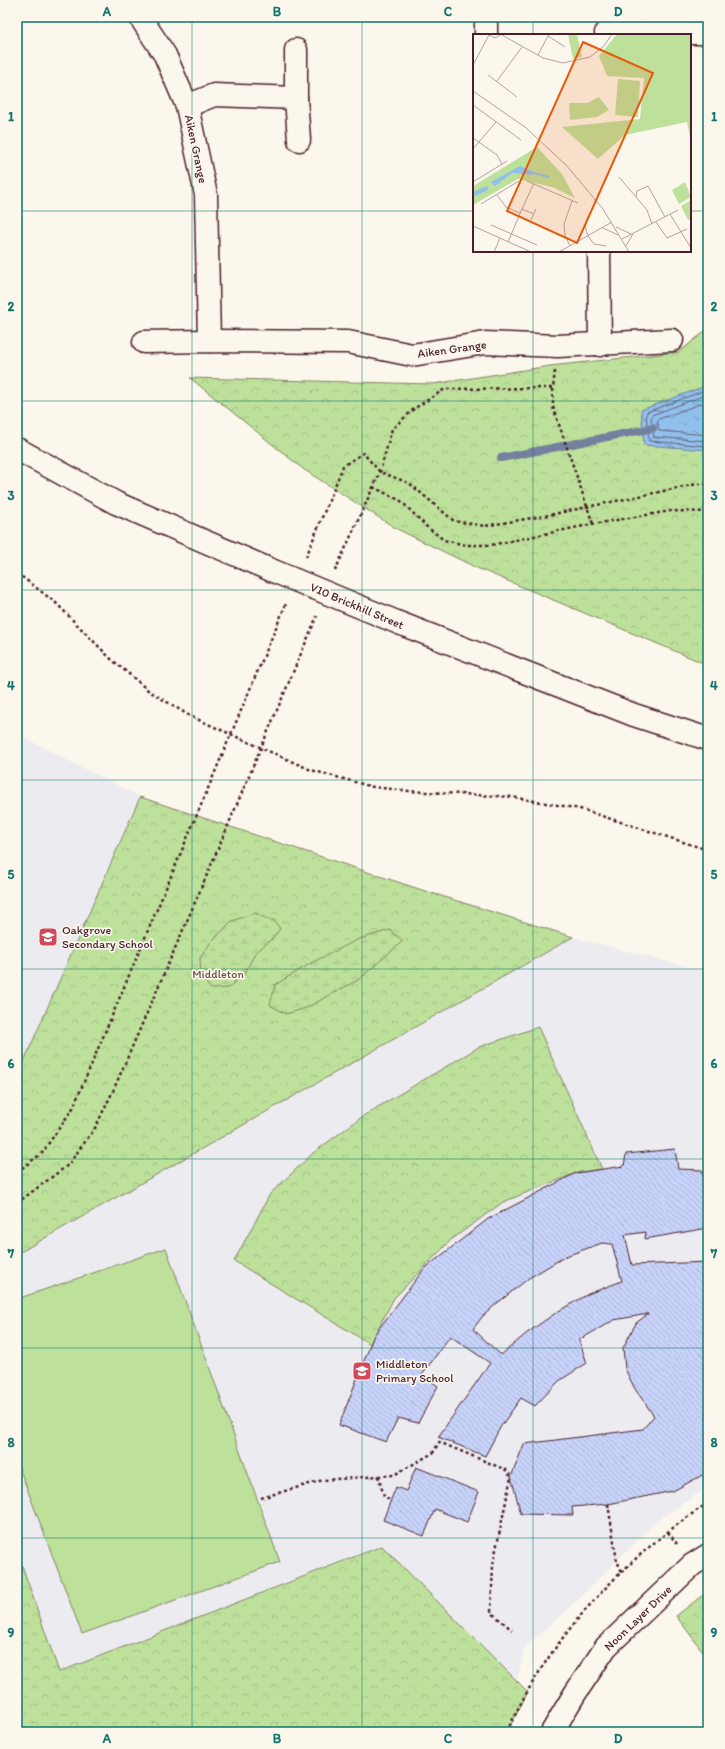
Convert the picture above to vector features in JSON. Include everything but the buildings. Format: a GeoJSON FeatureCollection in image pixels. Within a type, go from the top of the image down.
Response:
{"type":"FeatureCollection","features":[{"type":"Feature","properties":{"kind":"street","name":"Aiken Grange"},"geometry":{"type":"LineString","coordinates":[[140,17],[165,55],[187,106],[206,195],[209,341]]}},
{"type":"Feature","properties":{"kind":"street"},"geometry":{"type":"LineString","coordinates":[[605,28],[708,33]]}},
{"type":"Feature","properties":{"kind":"street"},"geometry":{"type":"LineString","coordinates":[[296,50],[296,98],[299,140]]}},
{"type":"Feature","properties":{"kind":"street"},"geometry":{"type":"LineString","coordinates":[[187,106],[214,95],[296,98]]}},
{"type":"Feature","properties":{"kind":"street"},"geometry":{"type":"LineString","coordinates":[[599,252],[600,345]]}},
{"type":"Feature","properties":{"kind":"street","name":"Aiken Grange"},"geometry":{"type":"LineString","coordinates":[[144,342],[348,342],[412,355],[485,343],[558,346],[600,345],[672,340]]}},
{"type":"Feature","properties":{"kind":"street","name":"V10 Brickhill Street"},"geometry":{"type":"LineString","coordinates":[[17,449],[116,503],[271,570],[399,623],[634,715],[708,739]]}},
{"type":"Feature","properties":{"kind":"street","name":"Noon Layer Drive"},"geometry":{"type":"LineString","coordinates":[[552,1732],[574,1695],[606,1647],[692,1566],[708,1555]]}},
{"type":"Feature","properties":{"kind":"path"},"geometry":{"type":"LineString","coordinates":[[558,346],[553,388],[553,407],[593,524]]}},
{"type":"Feature","properties":{"kind":"path"},"geometry":{"type":"LineString","coordinates":[[334,575],[380,472],[392,429],[415,408],[445,389],[553,388]]}},
{"type":"Feature","properties":{"kind":"path"},"geometry":{"type":"LineString","coordinates":[[304,561],[343,466],[362,453],[380,472],[409,483],[454,521],[485,526],[588,508],[697,484],[708,484]]}},
{"type":"Feature","properties":{"kind":"path"},"geometry":{"type":"LineString","coordinates":[[373,487],[401,500],[427,527],[444,540],[466,545],[490,546],[593,524],[671,511],[708,512]]}},
{"type":"Feature","properties":{"kind":"path"},"geometry":{"type":"LineString","coordinates":[[17,573],[56,603],[110,658],[149,691],[190,716],[311,770],[373,787],[512,797],[580,809],[708,850]]}},
{"type":"Feature","properties":{"kind":"path"},"geometry":{"type":"LineString","coordinates":[[17,1172],[42,1153],[73,1108],[232,736],[289,597]]}},
{"type":"Feature","properties":{"kind":"path"},"geometry":{"type":"LineString","coordinates":[[17,1203],[68,1165],[95,1128],[113,1091],[319,610]]}},
{"type":"Feature","properties":{"kind":"path"},"geometry":{"type":"LineString","coordinates":[[261,1498],[322,1480],[394,1475],[434,1453],[438,1442],[506,1470],[511,1477],[493,1564],[491,1612],[512,1630]]}},
{"type":"Feature","properties":{"kind":"path"},"geometry":{"type":"LineString","coordinates":[[378,1476],[384,1496],[391,1501]]}},
{"type":"Feature","properties":{"kind":"path"},"geometry":{"type":"LineString","coordinates":[[507,1732],[517,1712],[551,1655],[577,1619],[622,1572],[668,1532],[708,1503]]}},
{"type":"Feature","properties":{"kind":"path"},"geometry":{"type":"LineString","coordinates":[[608,1504],[617,1561],[622,1572]]}},
{"type":"Feature","properties":{"kind":"shaded area","name":"Oakgrove Secondary School"},"geometry":{"type":"Polygon","coordinates":[[[17,734],[140,797],[17,1077],[17,734]]]}},
{"type":"Feature","properties":{"kind":"shaded area","name":"Middleton Primary School"},"geometry":{"type":"Polygon","coordinates":[[[573,937],[708,972],[708,1487],[658,1520],[566,1611],[525,1647],[517,1681],[382,1546],[59,1672],[17,1551],[17,1254],[573,937]]]}},
{"type":"Feature","properties":{"kind":"green space"},"geometry":{"type":"Polygon","coordinates":[[[708,329],[708,665],[477,568],[397,529],[303,469],[190,378],[433,384],[550,366],[679,352],[708,329]]]}},
{"type":"Feature","properties":{"kind":"green space","name":"Middleton"},"geometry":{"type":"Polygon","coordinates":[[[140,797],[422,890],[573,937],[17,1254],[17,1077],[140,797]]]}},
{"type":"Feature","properties":{"kind":"green space"},"geometry":{"type":"Polygon","coordinates":[[[255,913],[269,920],[274,920],[280,929],[272,939],[255,953],[245,973],[228,988],[211,989],[201,976],[200,958],[211,942],[232,921],[255,913]]]}},
{"type":"Feature","properties":{"kind":"green space"},"geometry":{"type":"Polygon","coordinates":[[[390,930],[403,941],[358,980],[306,1008],[286,1014],[270,1005],[275,985],[311,963],[359,939],[390,930]]]}},
{"type":"Feature","properties":{"kind":"green space"},"geometry":{"type":"Polygon","coordinates":[[[538,1027],[602,1169],[576,1173],[503,1202],[451,1240],[394,1298],[370,1344],[234,1261],[270,1194],[313,1153],[366,1114],[479,1047],[538,1027]]]}},
{"type":"Feature","properties":{"kind":"green space"},"geometry":{"type":"Polygon","coordinates":[[[166,1248],[280,1562],[82,1634],[17,1462],[17,1299],[166,1248]]]}},
{"type":"Feature","properties":{"kind":"green space"},"geometry":{"type":"Polygon","coordinates":[[[382,1546],[528,1692],[507,1732],[17,1732],[17,1551],[59,1672],[382,1546]]]}},
{"type":"Feature","properties":{"kind":"green space"},"geometry":{"type":"Polygon","coordinates":[[[708,1591],[708,1658],[676,1616],[708,1591]]]}},
{"type":"Feature","properties":{"kind":"water"},"geometry":{"type":"Polygon","coordinates":[[[708,385],[708,450],[644,445],[641,410],[708,385]]]}},
{"type":"Feature","properties":{"kind":"waterway"},"geometry":{"type":"LineString","coordinates":[[501,458],[653,428]]}},
{"type":"Feature","properties":{"kind":"place","name":"Oakgrove Secondary School"},"geometry":{"type":"Point","coordinates":[48,937]}},
{"type":"Feature","properties":{"kind":"place","name":"Middleton Primary School"},"geometry":{"type":"Point","coordinates":[362,1371]}}]}
